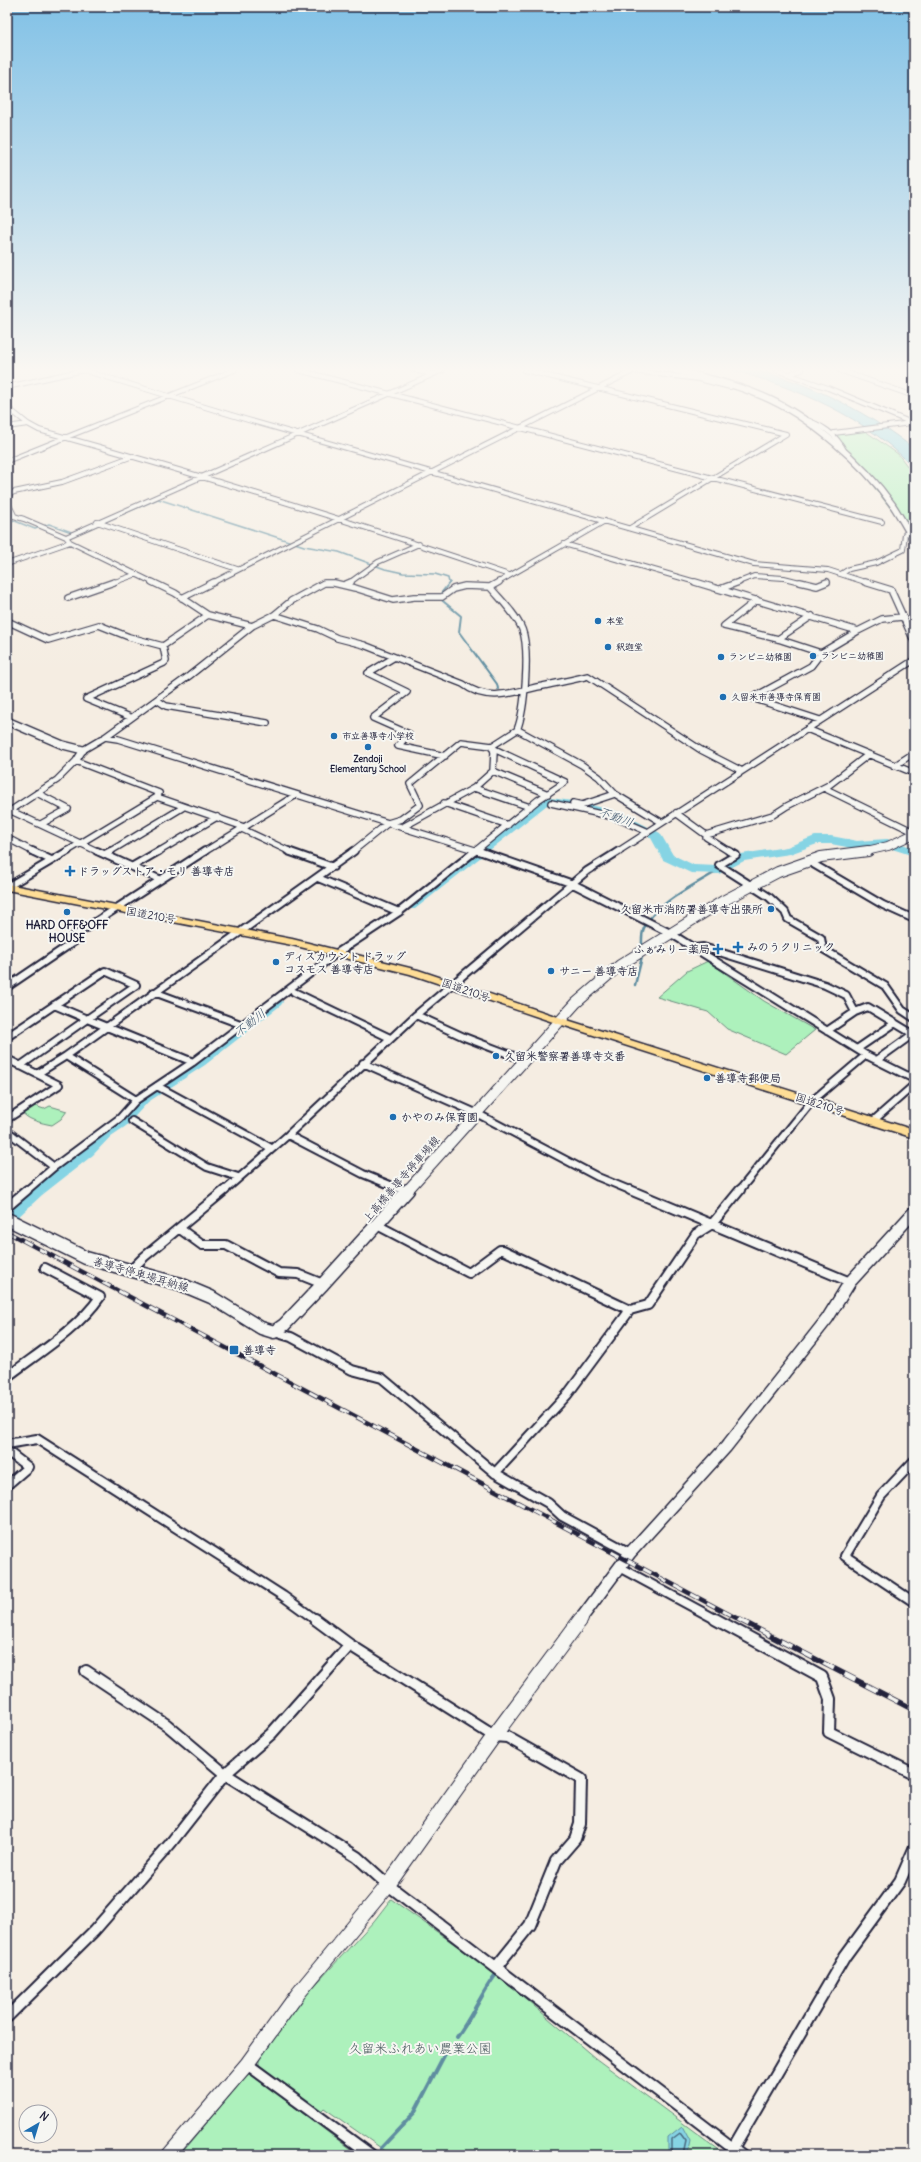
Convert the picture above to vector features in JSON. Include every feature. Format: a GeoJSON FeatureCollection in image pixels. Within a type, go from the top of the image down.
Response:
{"type":"FeatureCollection","features":[{"type":"Feature","properties":{"kind":"highway","name":"国道210号"},"geometry":{"type":"LineString","coordinates":[[7,887],[114,909],[240,931],[414,972],[560,1021],[914,1134]]}},
{"type":"Feature","properties":{"kind":"main road","name":"上高橋善導寺停車場線"},"geometry":{"type":"LineString","coordinates":[[274,1332],[284,1325],[377,1225],[405,1191],[576,1002],[610,972],[670,933],[749,885],[808,861],[843,853],[869,852],[889,848],[903,841],[914,833]]}},
{"type":"Feature","properties":{"kind":"main road","name":"善導寺停車場耳納線"},"geometry":{"type":"LineString","coordinates":[[7,1219],[86,1258],[180,1284],[212,1297],[261,1328],[274,1332]]}},
{"type":"Feature","properties":{"kind":"street"},"geometry":{"type":"LineString","coordinates":[[14,515],[8,503],[10,494],[36,486],[62,482],[95,471]]}},
{"type":"Feature","properties":{"kind":"street"},"geometry":{"type":"LineString","coordinates":[[181,471],[419,544],[509,575]]}},
{"type":"Feature","properties":{"kind":"street"},"geometry":{"type":"LineString","coordinates":[[66,537],[214,471]]}},
{"type":"Feature","properties":{"kind":"street"},"geometry":{"type":"LineString","coordinates":[[425,471],[754,564],[828,570],[891,590],[914,641]]}},
{"type":"Feature","properties":{"kind":"street"},"geometry":{"type":"LineString","coordinates":[[685,471],[882,522]]}},
{"type":"Feature","properties":{"kind":"street"},"geometry":{"type":"LineString","coordinates":[[630,528],[725,471]]}},
{"type":"Feature","properties":{"kind":"street"},"geometry":{"type":"LineString","coordinates":[[861,471],[872,480],[892,504],[914,541]]}},
{"type":"Feature","properties":{"kind":"street"},"geometry":{"type":"LineString","coordinates":[[182,598],[429,472]]}},
{"type":"Feature","properties":{"kind":"street"},"geometry":{"type":"LineString","coordinates":[[7,514],[14,515],[66,537],[70,542],[137,574],[182,598],[208,615],[252,626]]}},
{"type":"Feature","properties":{"kind":"street"},"geometry":{"type":"LineString","coordinates":[[9,811],[57,780],[76,761],[83,750],[105,737],[130,717],[157,700],[252,626],[274,615],[291,602],[324,583],[344,585],[394,600],[414,597],[442,597],[453,589],[464,586],[490,587],[605,521]]}},
{"type":"Feature","properties":{"kind":"street"},"geometry":{"type":"LineString","coordinates":[[97,522],[237,569]]}},
{"type":"Feature","properties":{"kind":"street"},"geometry":{"type":"LineString","coordinates":[[841,574],[849,569],[876,563],[903,550],[905,534],[909,532]]}},
{"type":"Feature","properties":{"kind":"street"},"geometry":{"type":"LineString","coordinates":[[7,564],[70,542]]}},
{"type":"Feature","properties":{"kind":"street"},"geometry":{"type":"LineString","coordinates":[[344,585],[355,580],[378,562],[419,544]]}},
{"type":"Feature","properties":{"kind":"street"},"geometry":{"type":"LineString","coordinates":[[564,544],[757,600],[777,608],[812,616],[858,631]]}},
{"type":"Feature","properties":{"kind":"street"},"geometry":{"type":"LineString","coordinates":[[720,589],[754,576],[768,566]]}},
{"type":"Feature","properties":{"kind":"street"},"geometry":{"type":"LineString","coordinates":[[68,598],[137,574]]}},
{"type":"Feature","properties":{"kind":"street"},"geometry":{"type":"LineString","coordinates":[[754,576],[784,578],[817,586],[827,582]]}},
{"type":"Feature","properties":{"kind":"street"},"geometry":{"type":"LineString","coordinates":[[490,587],[509,609],[525,638],[525,693],[522,717],[518,730],[492,747]]}},
{"type":"Feature","properties":{"kind":"street"},"geometry":{"type":"LineString","coordinates":[[757,600],[724,626],[778,638],[822,653]]}},
{"type":"Feature","properties":{"kind":"street"},"geometry":{"type":"LineString","coordinates":[[7,622],[48,640],[99,625],[130,637],[163,646],[208,615]]}},
{"type":"Feature","properties":{"kind":"street"},"geometry":{"type":"LineString","coordinates":[[274,615],[318,629],[337,638],[364,645],[393,658],[463,684],[466,688],[478,693],[525,693],[530,689],[588,676],[701,750],[742,771]]}},
{"type":"Feature","properties":{"kind":"street"},"geometry":{"type":"LineString","coordinates":[[778,638],[812,616]]}},
{"type":"Feature","properties":{"kind":"street"},"geometry":{"type":"LineString","coordinates":[[820,720],[752,698],[811,666],[822,653],[858,631],[882,619],[902,616]]}},
{"type":"Feature","properties":{"kind":"street"},"geometry":{"type":"LineString","coordinates":[[130,717],[86,699],[164,663],[166,661],[163,646]]}},
{"type":"Feature","properties":{"kind":"street"},"geometry":{"type":"LineString","coordinates":[[393,658],[368,673],[406,692],[373,718],[409,734],[398,746],[445,756]]}},
{"type":"Feature","properties":{"kind":"street"},"geometry":{"type":"LineString","coordinates":[[130,1271],[144,1257],[180,1229],[271,1148],[288,1135],[363,1063],[416,1015],[453,986],[587,871],[646,831],[914,660]]}},
{"type":"Feature","properties":{"kind":"street"},"geometry":{"type":"LineString","coordinates":[[157,700],[166,706],[267,723]]}},
{"type":"Feature","properties":{"kind":"street"},"geometry":{"type":"LineString","coordinates":[[7,721],[63,745],[83,750]]}},
{"type":"Feature","properties":{"kind":"street"},"geometry":{"type":"LineString","coordinates":[[807,729],[914,773]]}},
{"type":"Feature","properties":{"kind":"street"},"geometry":{"type":"LineString","coordinates":[[518,730],[582,765],[599,777],[615,794],[661,822]]}},
{"type":"Feature","properties":{"kind":"street"},"geometry":{"type":"LineString","coordinates":[[105,737],[480,850],[573,884],[670,933],[866,1055],[914,1079]]}},
{"type":"Feature","properties":{"kind":"street"},"geometry":{"type":"LineString","coordinates":[[7,1207],[54,1167],[120,1118],[136,1100],[193,1062],[337,953],[399,912],[480,850],[540,799],[565,782],[492,747],[461,742],[410,784],[420,805],[400,819],[388,823],[318,878],[240,931],[213,953],[154,992],[66,1056],[37,1074]]}},
{"type":"Feature","properties":{"kind":"street"},"geometry":{"type":"LineString","coordinates":[[403,827],[474,788],[493,771],[494,752],[492,747]]}},
{"type":"Feature","properties":{"kind":"street"},"geometry":{"type":"LineString","coordinates":[[894,766],[914,753]]}},
{"type":"Feature","properties":{"kind":"street"},"geometry":{"type":"LineString","coordinates":[[706,835],[760,820],[784,810],[787,806],[824,788],[868,755]]}},
{"type":"Feature","properties":{"kind":"street"},"geometry":{"type":"LineString","coordinates":[[76,761],[159,794],[157,797]]}},
{"type":"Feature","properties":{"kind":"street"},"geometry":{"type":"LineString","coordinates":[[493,771],[548,794]]}},
{"type":"Feature","properties":{"kind":"street"},"geometry":{"type":"LineString","coordinates":[[474,788],[530,807]]}},
{"type":"Feature","properties":{"kind":"street"},"geometry":{"type":"LineString","coordinates":[[824,788],[914,833]]}},
{"type":"Feature","properties":{"kind":"street"},"geometry":{"type":"LineString","coordinates":[[37,793],[68,809],[41,824]]}},
{"type":"Feature","properties":{"kind":"street"},"geometry":{"type":"LineString","coordinates":[[540,799],[582,805],[615,794]]}},
{"type":"Feature","properties":{"kind":"street"},"geometry":{"type":"LineString","coordinates":[[7,986],[75,941],[72,938],[159,879],[296,795]]}},
{"type":"Feature","properties":{"kind":"street"},"geometry":{"type":"LineString","coordinates":[[157,797],[182,808],[217,817],[243,828],[276,846],[333,867]]}},
{"type":"Feature","properties":{"kind":"street"},"geometry":{"type":"LineString","coordinates":[[7,887],[79,842],[157,797]]}},
{"type":"Feature","properties":{"kind":"street"},"geometry":{"type":"LineString","coordinates":[[551,803],[614,817],[646,831]]}},
{"type":"Feature","properties":{"kind":"street"},"geometry":{"type":"LineString","coordinates":[[444,804],[508,825]]}},
{"type":"Feature","properties":{"kind":"street"},"geometry":{"type":"LineString","coordinates":[[105,854],[182,808]]}},
{"type":"Feature","properties":{"kind":"street"},"geometry":{"type":"LineString","coordinates":[[9,811],[41,824],[159,879]]}},
{"type":"Feature","properties":{"kind":"street"},"geometry":{"type":"LineString","coordinates":[[676,813],[706,835],[706,837],[736,855],[719,865],[777,903],[788,914],[788,919],[821,938],[823,949],[885,986],[902,1010],[914,1018]]}},
{"type":"Feature","properties":{"kind":"street"},"geometry":{"type":"LineString","coordinates":[[133,866],[217,817]]}},
{"type":"Feature","properties":{"kind":"street"},"geometry":{"type":"LineString","coordinates":[[7,838],[51,860]]}},
{"type":"Feature","properties":{"kind":"street"},"geometry":{"type":"LineString","coordinates":[[808,861],[883,905],[914,919]]}},
{"type":"Feature","properties":{"kind":"street"},"geometry":{"type":"LineString","coordinates":[[318,878],[399,912]]}},
{"type":"Feature","properties":{"kind":"street"},"geometry":{"type":"LineString","coordinates":[[695,948],[703,947],[825,985],[846,995],[855,1012]]}},
{"type":"Feature","properties":{"kind":"street"},"geometry":{"type":"LineString","coordinates":[[7,1037],[105,972],[136,985],[20,1066]]}},
{"type":"Feature","properties":{"kind":"street"},"geometry":{"type":"LineString","coordinates":[[154,992],[243,1025]]}},
{"type":"Feature","properties":{"kind":"street"},"geometry":{"type":"LineString","coordinates":[[294,992],[390,1038]]}},
{"type":"Feature","properties":{"kind":"street"},"geometry":{"type":"LineString","coordinates":[[54,1005],[193,1062]]}},
{"type":"Feature","properties":{"kind":"street"},"geometry":{"type":"LineString","coordinates":[[827,1031],[855,1012],[868,1007],[913,1034],[876,1060]]}},
{"type":"Feature","properties":{"kind":"street"},"geometry":{"type":"LineString","coordinates":[[416,1015],[457,1034],[524,1060]]}},
{"type":"Feature","properties":{"kind":"street"},"geometry":{"type":"LineString","coordinates":[[857,1049],[895,1023]]}},
{"type":"Feature","properties":{"kind":"street"},"geometry":{"type":"LineString","coordinates":[[495,1473],[542,1420],[567,1395],[630,1310],[648,1304],[696,1234],[712,1224],[812,1101],[866,1055]]}},
{"type":"Feature","properties":{"kind":"street"},"geometry":{"type":"LineString","coordinates":[[66,1056],[136,1100]]}},
{"type":"Feature","properties":{"kind":"street"},"geometry":{"type":"LineString","coordinates":[[7,1059],[58,1085],[7,1119]]}},
{"type":"Feature","properties":{"kind":"street"},"geometry":{"type":"LineString","coordinates":[[363,1063],[476,1113],[598,1177],[850,1282]]}},
{"type":"Feature","properties":{"kind":"street"},"geometry":{"type":"LineString","coordinates":[[873,1121],[914,1084]]}},
{"type":"Feature","properties":{"kind":"street"},"geometry":{"type":"LineString","coordinates":[[156,1086],[271,1148]]}},
{"type":"Feature","properties":{"kind":"street"},"geometry":{"type":"LineString","coordinates":[[132,1122],[207,1167],[238,1177]]}},
{"type":"Feature","properties":{"kind":"street"},"geometry":{"type":"LineString","coordinates":[[7,1131],[54,1167]]}},
{"type":"Feature","properties":{"kind":"street"},"geometry":{"type":"LineString","coordinates":[[288,1135],[362,1174],[405,1191]]}},
{"type":"Feature","properties":{"kind":"street"},"geometry":{"type":"LineString","coordinates":[[169,2155],[247,2064],[297,1995],[388,1885],[494,1736],[630,1553],[726,1447],[827,1319],[850,1282],[914,1212]]}},
{"type":"Feature","properties":{"kind":"street"},"geometry":{"type":"LineString","coordinates":[[377,1225],[469,1273],[500,1250],[503,1250],[557,1277],[630,1310]]}},
{"type":"Feature","properties":{"kind":"street"},"geometry":{"type":"LineString","coordinates":[[180,1229],[202,1244],[214,1246],[226,1245],[279,1273],[298,1274],[323,1284]]}},
{"type":"Feature","properties":{"kind":"street"},"geometry":{"type":"LineString","coordinates":[[7,1377],[84,1315],[97,1303],[100,1297],[45,1268]]}},
{"type":"Feature","properties":{"kind":"street"},"geometry":{"type":"LineString","coordinates":[[274,1332],[291,1337],[352,1370],[382,1378],[406,1400],[456,1439],[495,1473],[548,1502],[562,1516],[630,1553]]}},
{"type":"Feature","properties":{"kind":"street"},"geometry":{"type":"LineString","coordinates":[[7,1444],[37,1439],[283,1596],[350,1645],[494,1736],[507,1737],[581,1779],[580,1824],[575,1839],[556,1861],[543,1897],[530,1925],[497,1966]]}},
{"type":"Feature","properties":{"kind":"street"},"geometry":{"type":"LineString","coordinates":[[7,1451],[28,1467],[7,1485]]}},
{"type":"Feature","properties":{"kind":"street"},"geometry":{"type":"LineString","coordinates":[[914,1461],[881,1496],[845,1556],[914,1602]]}},
{"type":"Feature","properties":{"kind":"street"},"geometry":{"type":"LineString","coordinates":[[619,1567],[822,1677],[830,1699],[829,1732],[914,1774]]}},
{"type":"Feature","properties":{"kind":"street"},"geometry":{"type":"LineString","coordinates":[[7,2017],[94,1931],[170,1844],[224,1774],[271,1734],[350,1645]]}},
{"type":"Feature","properties":{"kind":"street"},"geometry":{"type":"LineString","coordinates":[[86,1671],[167,1725],[224,1774],[357,1857],[388,1885],[497,1966],[738,2152],[845,1956],[900,1881],[914,1848]]}},
{"type":"Feature","properties":{"kind":"street"},"geometry":{"type":"LineString","coordinates":[[247,2064],[371,2155]]}},
{"type":"Feature","properties":{"kind":"green space"},"geometry":{"type":"Polygon","coordinates":[[[862,471],[911,471],[914,475],[914,539],[862,471]]]}},
{"type":"Feature","properties":{"kind":"green space"},"geometry":{"type":"Polygon","coordinates":[[[708,961],[764,1001],[815,1030],[786,1054],[727,1029],[708,1012],[657,997],[687,971],[708,961]]]}},
{"type":"Feature","properties":{"kind":"green space"},"geometry":{"type":"Polygon","coordinates":[[[29,1104],[44,1109],[50,1106],[67,1111],[61,1119],[52,1125],[30,1119],[26,1116],[21,1110],[29,1104]]]}},
{"type":"Feature","properties":{"kind":"green space","name":"久留米ふれあい農業公園"},"geometry":{"type":"Polygon","coordinates":[[[391,1899],[499,1976],[595,2058],[726,2155],[391,2155],[324,2108],[319,2113],[259,2065],[259,2059],[306,1995],[374,1921],[391,1899]]]}},
{"type":"Feature","properties":{"kind":"green space"},"geometry":{"type":"Polygon","coordinates":[[[251,2074],[358,2155],[180,2155],[247,2075],[251,2074]]]}},
{"type":"Feature","properties":{"kind":"water"},"geometry":{"type":"Polygon","coordinates":[[[682,2126],[690,2141],[687,2155],[668,2155],[668,2137],[682,2126]]]}},
{"type":"Feature","properties":{"kind":"waterway"},"geometry":{"type":"LineString","coordinates":[[7,537],[10,519],[35,529],[49,524],[77,534],[158,499],[304,546],[339,552],[385,569],[403,573],[435,574],[448,578],[449,583]]}},
{"type":"Feature","properties":{"kind":"waterway"},"geometry":{"type":"LineString","coordinates":[[450,582],[438,597],[461,616],[459,632],[497,684],[498,689]]}},
{"type":"Feature","properties":{"kind":"waterway","name":"不動川"},"geometry":{"type":"LineString","coordinates":[[410,906],[544,801],[579,806],[615,815],[645,829],[656,836],[668,857],[691,869],[719,870],[740,858],[790,850],[815,840],[831,840],[857,845],[887,843],[914,852]]}},
{"type":"Feature","properties":{"kind":"waterway"},"geometry":{"type":"LineString","coordinates":[[642,949],[643,930],[649,919],[657,910],[677,895],[719,870]]}},
{"type":"Feature","properties":{"kind":"waterway"},"geometry":{"type":"LineString","coordinates":[[635,985],[643,953]]}},
{"type":"Feature","properties":{"kind":"waterway","name":"不動川"},"geometry":{"type":"LineString","coordinates":[[165,1085],[200,1062],[276,1002]]}},
{"type":"Feature","properties":{"kind":"waterway","name":"不動川"},"geometry":{"type":"LineString","coordinates":[[10,1215],[36,1191],[87,1151],[106,1132],[121,1122],[143,1099],[158,1089]]}},
{"type":"Feature","properties":{"kind":"waterway"},"geometry":{"type":"LineString","coordinates":[[457,2037],[496,1974]]}},
{"type":"Feature","properties":{"kind":"waterway"},"geometry":{"type":"LineString","coordinates":[[381,2148],[414,2113],[448,2048]]}},
{"type":"Feature","properties":{"kind":"railway"},"geometry":{"type":"LineString","coordinates":[[7,1232],[740,1620]]}},
{"type":"Feature","properties":{"kind":"railway"},"geometry":{"type":"LineString","coordinates":[[738,1619],[914,1710]]}},
{"type":"Feature","properties":{"kind":"place","name":"本堂"},"geometry":{"type":"Point","coordinates":[598,621]}},
{"type":"Feature","properties":{"kind":"place","name":"釈迦堂"},"geometry":{"type":"Point","coordinates":[608,647]}},
{"type":"Feature","properties":{"kind":"place","name":"ランビニ幼稚園"},"geometry":{"type":"Point","coordinates":[813,656]}},
{"type":"Feature","properties":{"kind":"place","name":"ランピニ幼稚園"},"geometry":{"type":"Point","coordinates":[721,657]}},
{"type":"Feature","properties":{"kind":"place","name":"久留米市善導寺保育園"},"geometry":{"type":"Point","coordinates":[723,697]}},
{"type":"Feature","properties":{"kind":"place","name":"市立善導寺小学校"},"geometry":{"type":"Point","coordinates":[334,736]}},
{"type":"Feature","properties":{"kind":"place","name":"Zendoji Elementary School"},"geometry":{"type":"Point","coordinates":[368,747]}},
{"type":"Feature","properties":{"kind":"place","name":"ドラッグストア・モリ 善導寺店"},"geometry":{"type":"Point","coordinates":[70,871]}},
{"type":"Feature","properties":{"kind":"place","name":"久留米市消防署善導寺出張所"},"geometry":{"type":"Point","coordinates":[771,909]}},
{"type":"Feature","properties":{"kind":"place","name":"HARD OFF&OFF HOUSE"},"geometry":{"type":"Point","coordinates":[67,912]}},
{"type":"Feature","properties":{"kind":"place","name":"みのうクリニック"},"geometry":{"type":"Point","coordinates":[738,947]}},
{"type":"Feature","properties":{"kind":"place","name":"ふぁみりー薬局"},"geometry":{"type":"Point","coordinates":[718,949]}},
{"type":"Feature","properties":{"kind":"place","name":"ディスカウント ドラッグ コスモス 善導寺店"},"geometry":{"type":"Point","coordinates":[276,962]}},
{"type":"Feature","properties":{"kind":"place","name":"サニー 善導寺店"},"geometry":{"type":"Point","coordinates":[551,971]}},
{"type":"Feature","properties":{"kind":"place","name":"久留米警察署善導寺交番"},"geometry":{"type":"Point","coordinates":[496,1056]}},
{"type":"Feature","properties":{"kind":"place","name":"善導寺郵便局"},"geometry":{"type":"Point","coordinates":[707,1078]}},
{"type":"Feature","properties":{"kind":"place","name":"かやのみ保育園"},"geometry":{"type":"Point","coordinates":[393,1117]}},
{"type":"Feature","properties":{"kind":"place","name":"善導寺"},"geometry":{"type":"Point","coordinates":[234,1350]}}]}
